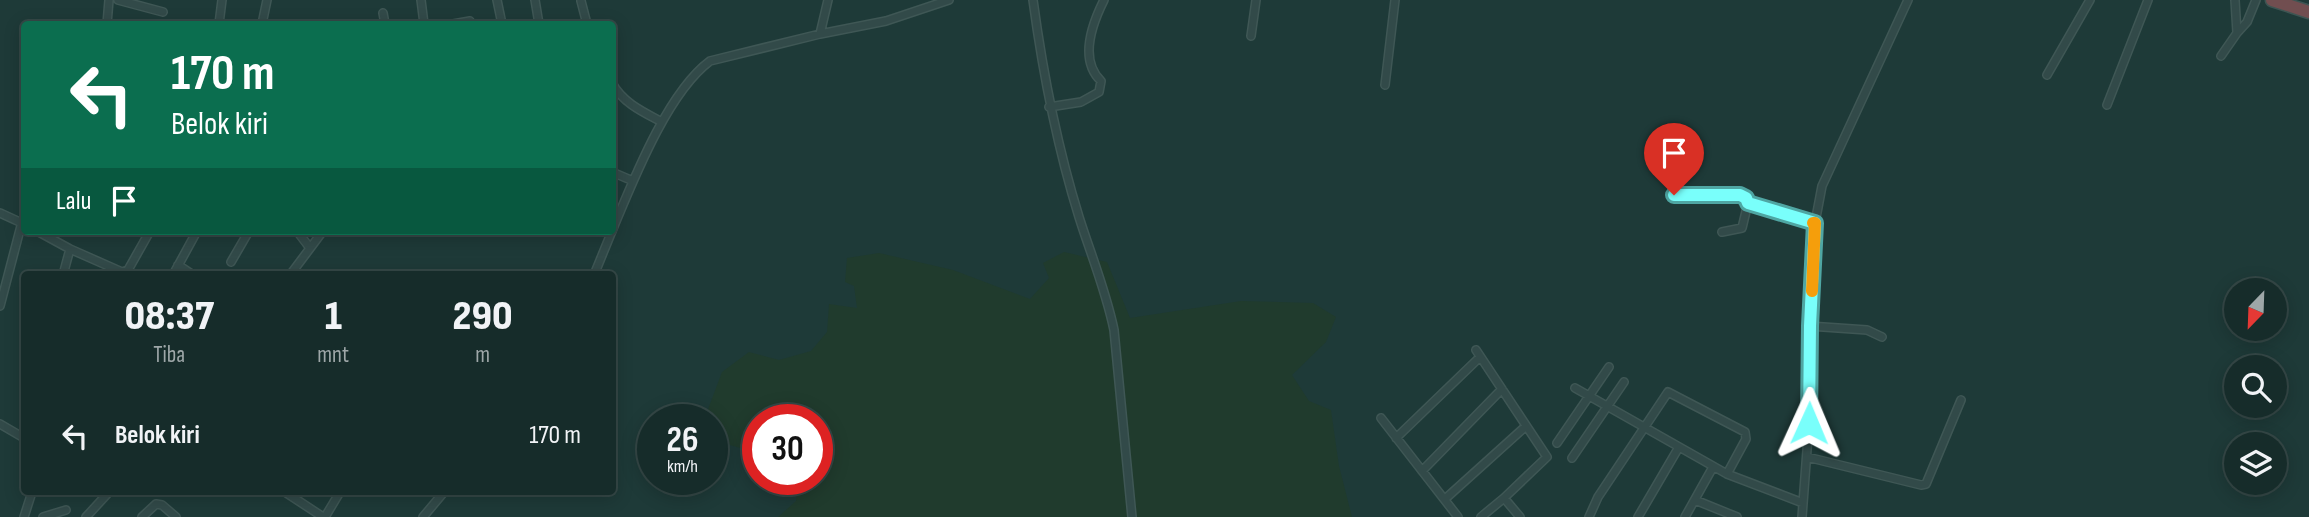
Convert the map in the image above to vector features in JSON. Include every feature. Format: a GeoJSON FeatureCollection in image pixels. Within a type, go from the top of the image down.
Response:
{"type":"FeatureCollection","features":[{"type":"Feature","properties":{"kind":"highway"},"geometry":{"type":"LineString","coordinates":[[2272,0],[2309,12]]}},
{"type":"Feature","properties":{"kind":"street"},"geometry":{"type":"LineString","coordinates":[[107,21],[109,0]]}},
{"type":"Feature","properties":{"kind":"street"},"geometry":{"type":"LineString","coordinates":[[118,0],[163,12]]}},
{"type":"Feature","properties":{"kind":"street"},"geometry":{"type":"LineString","coordinates":[[219,21],[222,0]]}},
{"type":"Feature","properties":{"kind":"street"},"geometry":{"type":"LineString","coordinates":[[263,21],[267,0]]}},
{"type":"Feature","properties":{"kind":"street"},"geometry":{"type":"LineString","coordinates":[[421,0],[424,21]]}},
{"type":"Feature","properties":{"kind":"street"},"geometry":{"type":"LineString","coordinates":[[497,0],[501,21]]}},
{"type":"Feature","properties":{"kind":"street"},"geometry":{"type":"LineString","coordinates":[[535,0],[539,21]]}},
{"type":"Feature","properties":{"kind":"street"},"geometry":{"type":"LineString","coordinates":[[820,34],[828,0]]}},
{"type":"Feature","properties":{"kind":"street"},"geometry":{"type":"LineString","coordinates":[[616,221],[662,122],[697,71],[709,61],[820,34],[893,20],[949,0]]}},
{"type":"Feature","properties":{"kind":"street"},"geometry":{"type":"LineString","coordinates":[[1033,0],[1049,107],[1114,330],[1132,517]]}},
{"type":"Feature","properties":{"kind":"street"},"geometry":{"type":"LineString","coordinates":[[1049,107],[1081,102],[1099,92],[1101,81],[1090,66],[1089,52],[1104,0]]}},
{"type":"Feature","properties":{"kind":"street"},"geometry":{"type":"LineString","coordinates":[[1251,36],[1256,0]]}},
{"type":"Feature","properties":{"kind":"street"},"geometry":{"type":"LineString","coordinates":[[1385,85],[1395,0]]}},
{"type":"Feature","properties":{"kind":"street"},"geometry":{"type":"LineString","coordinates":[[1802,517],[1807,457],[1815,223],[1822,186],[1908,0]]}},
{"type":"Feature","properties":{"kind":"street"},"geometry":{"type":"LineString","coordinates":[[2047,75],[2090,0]]}},
{"type":"Feature","properties":{"kind":"street"},"geometry":{"type":"LineString","coordinates":[[2107,105],[2148,0]]}},
{"type":"Feature","properties":{"kind":"street"},"geometry":{"type":"LineString","coordinates":[[2235,0],[2237,33]]}},
{"type":"Feature","properties":{"kind":"street"},"geometry":{"type":"LineString","coordinates":[[2221,56],[2246,22],[2256,0]]}},
{"type":"Feature","properties":{"kind":"street"},"geometry":{"type":"LineString","coordinates":[[581,1],[586,21]]}},
{"type":"Feature","properties":{"kind":"street"},"geometry":{"type":"LineString","coordinates":[[383,13],[384,21]]}},
{"type":"Feature","properties":{"kind":"street"},"geometry":{"type":"LineString","coordinates":[[616,90],[630,104],[662,122]]}},
{"type":"Feature","properties":{"kind":"street"},"geometry":{"type":"LineString","coordinates":[[616,174],[633,181]]}},
{"type":"Feature","properties":{"kind":"street"},"geometry":{"type":"LineString","coordinates":[[1674,195],[1734,194],[1746,198],[1748,203],[1742,228],[1722,232]]}},
{"type":"Feature","properties":{"kind":"street"},"geometry":{"type":"LineString","coordinates":[[1748,203],[1815,223]]}},
{"type":"Feature","properties":{"kind":"street"},"geometry":{"type":"LineString","coordinates":[[0,213],[21,222]]}},
{"type":"Feature","properties":{"kind":"street"},"geometry":{"type":"LineString","coordinates":[[0,306],[21,230]]}},
{"type":"Feature","properties":{"kind":"street"},"geometry":{"type":"LineString","coordinates":[[44,235],[122,271]]}},
{"type":"Feature","properties":{"kind":"street"},"geometry":{"type":"LineString","coordinates":[[125,271],[147,235]]}},
{"type":"Feature","properties":{"kind":"street"},"geometry":{"type":"LineString","coordinates":[[175,271],[195,235]]}},
{"type":"Feature","properties":{"kind":"street"},"geometry":{"type":"LineString","coordinates":[[230,261],[246,235]]}},
{"type":"Feature","properties":{"kind":"street"},"geometry":{"type":"LineString","coordinates":[[301,235],[310,248]]}},
{"type":"Feature","properties":{"kind":"street"},"geometry":{"type":"LineString","coordinates":[[293,271],[320,235]]}},
{"type":"Feature","properties":{"kind":"street"},"geometry":{"type":"LineString","coordinates":[[596,271],[610,235]]}},
{"type":"Feature","properties":{"kind":"street"},"geometry":{"type":"LineString","coordinates":[[63,271],[70,249]]}},
{"type":"Feature","properties":{"kind":"street"},"geometry":{"type":"LineString","coordinates":[[178,265],[187,271]]}},
{"type":"Feature","properties":{"kind":"street"},"geometry":{"type":"LineString","coordinates":[[1810,326],[1867,330],[1882,337]]}},
{"type":"Feature","properties":{"kind":"street"},"geometry":{"type":"LineString","coordinates":[[1396,438],[1478,353],[1547,457],[1481,517]]}},
{"type":"Feature","properties":{"kind":"street"},"geometry":{"type":"LineString","coordinates":[[1557,443],[1609,367]]}},
{"type":"Feature","properties":{"kind":"street"},"geometry":{"type":"LineString","coordinates":[[1572,458],[1624,382]]}},
{"type":"Feature","properties":{"kind":"street"},"geometry":{"type":"LineString","coordinates":[[1575,388],[1713,467],[1803,503]]}},
{"type":"Feature","properties":{"kind":"street"},"geometry":{"type":"LineString","coordinates":[[1422,471],[1502,389]]}},
{"type":"Feature","properties":{"kind":"street"},"geometry":{"type":"LineString","coordinates":[[1589,517],[1598,498],[1668,392],[1745,432],[1746,439],[1727,474]]}},
{"type":"Feature","properties":{"kind":"street"},"geometry":{"type":"LineString","coordinates":[[1807,457],[1926,484],[1961,400]]}},
{"type":"Feature","properties":{"kind":"street"},"geometry":{"type":"LineString","coordinates":[[1381,418],[1458,517]]}},
{"type":"Feature","properties":{"kind":"street"},"geometry":{"type":"LineString","coordinates":[[0,424],[21,436]]}},
{"type":"Feature","properties":{"kind":"street"},"geometry":{"type":"LineString","coordinates":[[1445,499],[1526,426]]}},
{"type":"Feature","properties":{"kind":"street"},"geometry":{"type":"LineString","coordinates":[[1638,517],[1679,447]]}},
{"type":"Feature","properties":{"kind":"street"},"geometry":{"type":"LineString","coordinates":[[1685,517],[1713,467]]}},
{"type":"Feature","properties":{"kind":"street"},"geometry":{"type":"LineString","coordinates":[[24,517],[31,495]]}},
{"type":"Feature","properties":{"kind":"street"},"geometry":{"type":"LineString","coordinates":[[86,517],[106,495]]}},
{"type":"Feature","properties":{"kind":"street"},"geometry":{"type":"LineString","coordinates":[[290,495],[324,517],[338,495]]}},
{"type":"Feature","properties":{"kind":"street"},"geometry":{"type":"LineString","coordinates":[[423,517],[440,495]]}},
{"type":"Feature","properties":{"kind":"street"},"geometry":{"type":"LineString","coordinates":[[1504,498],[1520,517]]}},
{"type":"Feature","properties":{"kind":"street"},"geometry":{"type":"LineString","coordinates":[[1695,500],[1737,517]]}},
{"type":"Feature","properties":{"kind":"street"},"geometry":{"type":"LineString","coordinates":[[142,517],[156,504],[162,505],[176,517]]}},
{"type":"Feature","properties":{"kind":"street"},"geometry":{"type":"LineString","coordinates":[[43,517],[66,510]]}},
{"type":"Feature","properties":{"kind":"green space"},"geometry":{"type":"Polygon","coordinates":[[[1064,252],[1107,262],[1130,318],[1241,301],[1313,303],[1336,317],[1326,342],[1292,375],[1309,401],[1331,410],[1339,466],[1352,517],[778,517],[796,501],[797,495],[833,495],[833,404],[742,404],[742,448],[728,445],[728,404],[710,404],[722,372],[749,352],[779,360],[811,351],[827,332],[829,304],[857,308],[854,286],[845,282],[847,258],[879,253],[953,270],[1030,299],[1049,278],[1043,263],[1064,252]]]}},
{"type":"Feature","properties":{"kind":"slow traffic"},"geometry":{"type":"LineString","coordinates":[[1812,291],[1813,223]]}},
{"type":"Feature","properties":{"kind":"route"},"geometry":{"type":"LineString","coordinates":[[1674,195],[1740,195],[1748,200],[1748,203],[1815,223],[1809,423]]}}]}
